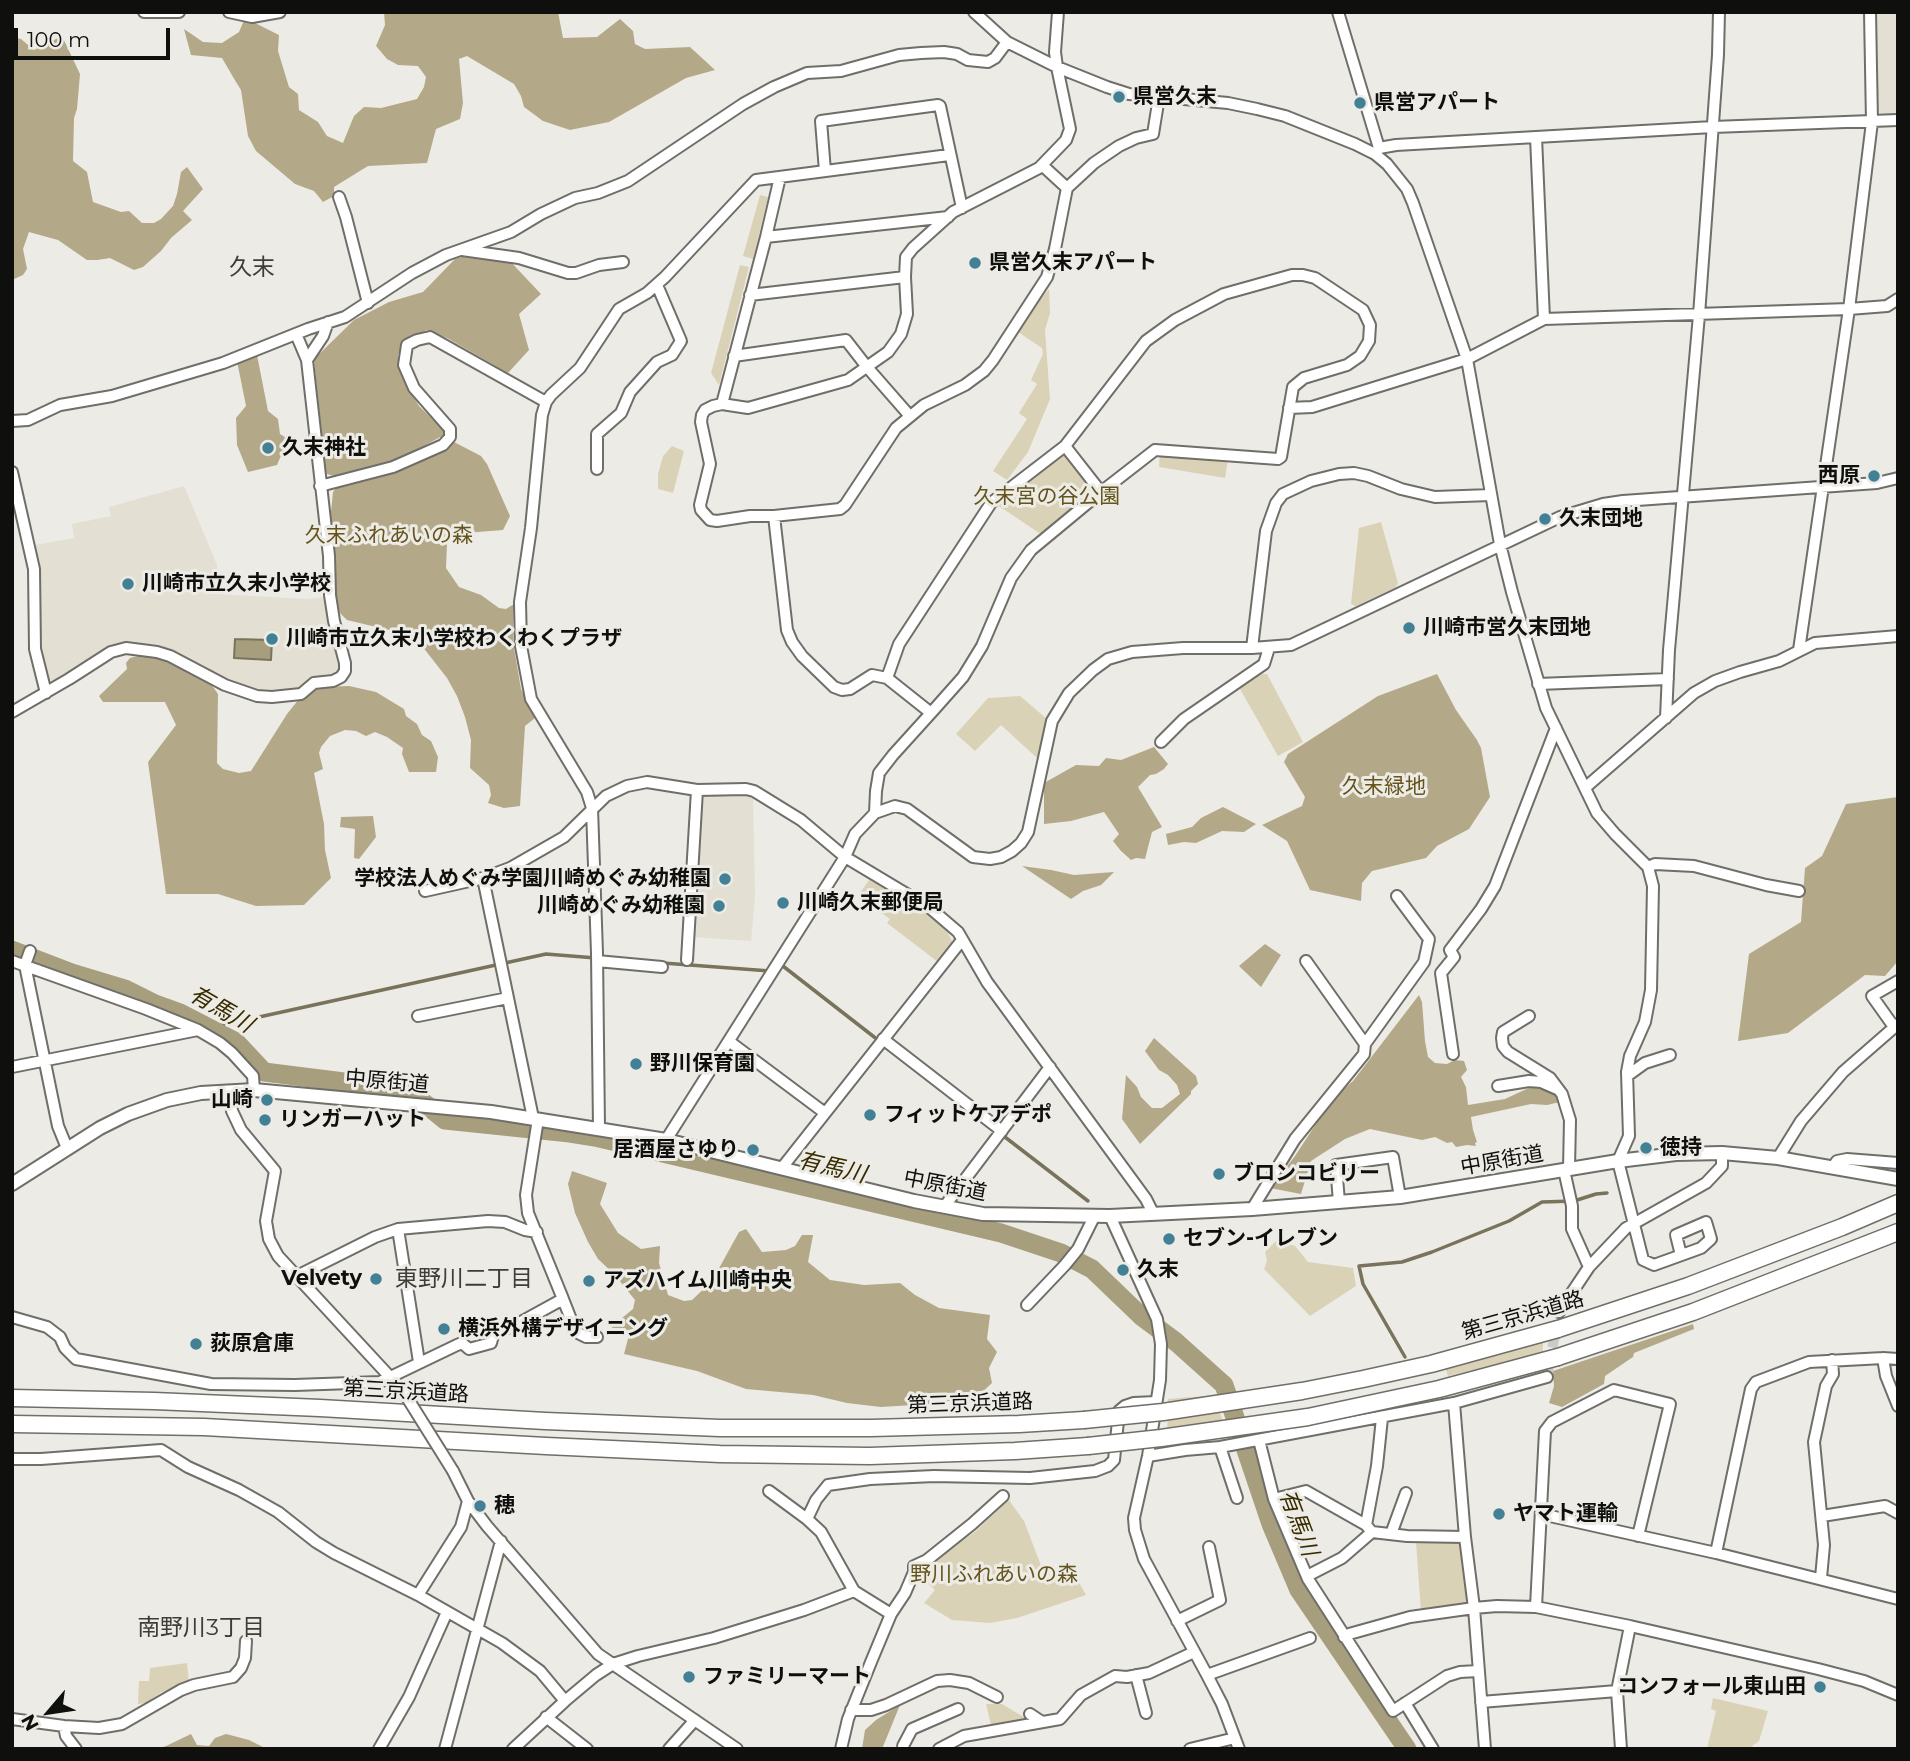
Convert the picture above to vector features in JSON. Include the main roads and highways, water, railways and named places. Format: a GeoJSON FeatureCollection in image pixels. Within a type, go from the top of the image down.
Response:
{"type":"FeatureCollection","features":[{"type":"Feature","properties":{"kind":"highway","name":"第三京浜道路"},"geometry":{"type":"LineString","coordinates":[[12,1398],[168,1401],[720,1428],[871,1428],[1084,1420],[1163,1412],[1363,1379],[1431,1364],[1558,1329],[1688,1286],[1898,1203]]}},
{"type":"Feature","properties":{"kind":"highway"},"geometry":{"type":"LineString","coordinates":[[12,1424],[204,1427],[720,1454],[870,1456],[1088,1446],[1308,1417],[1439,1389],[1558,1357],[1693,1312],[1898,1232]]}},
{"type":"Feature","properties":{"kind":"main road","name":"中原街道"},"geometry":{"type":"LineString","coordinates":[[12,1184],[100,1128],[128,1114],[167,1100],[201,1093],[254,1090],[478,1110],[666,1140],[914,1201],[983,1214],[1110,1216],[1252,1209],[1400,1197],[1676,1154],[1721,1153],[1778,1158],[1898,1179]]}},
{"type":"Feature","properties":{"kind":"waterway","name":"有馬川"},"geometry":{"type":"LineString","coordinates":[[12,950],[72,973],[125,989],[180,1013],[236,1042],[264,1072],[408,1090],[445,1120],[595,1137],[1001,1233],[1061,1253],[1092,1269],[1141,1316],[1176,1342],[1224,1385],[1271,1524],[1299,1590],[1407,1749]]}},
{"type":"Feature","properties":{"kind":"waterway"},"geometry":{"type":"LineString","coordinates":[[209,1028],[546,954],[596,958]]}},
{"type":"Feature","properties":{"kind":"waterway"},"geometry":{"type":"LineString","coordinates":[[663,963],[770,971]]}},
{"type":"Feature","properties":{"kind":"waterway"},"geometry":{"type":"LineString","coordinates":[[779,963],[878,1040]]}},
{"type":"Feature","properties":{"kind":"waterway"},"geometry":{"type":"LineString","coordinates":[[1001,1134],[1088,1201]]}},
{"type":"Feature","properties":{"kind":"waterway"},"geometry":{"type":"LineString","coordinates":[[1405,1357],[1363,1284],[1359,1266],[1402,1262],[1432,1252],[1509,1221],[1542,1202],[1574,1201],[1607,1193]]}},
{"type":"Feature","properties":{"kind":"tunnel"},"geometry":{"type":"LineString","coordinates":[[1547,1377],[1559,1312]]}},
{"type":"Feature","properties":{"kind":"place","name":"県営久末"},"geometry":{"type":"Point","coordinates":[1119,97]}},
{"type":"Feature","properties":{"kind":"place","name":"県営アパート"},"geometry":{"type":"Point","coordinates":[1360,103]}},
{"type":"Feature","properties":{"kind":"place","name":"県営久末アパート"},"geometry":{"type":"Point","coordinates":[975,263]}},
{"type":"Feature","properties":{"kind":"place","name":"久末神社"},"geometry":{"type":"Point","coordinates":[268,448]}},
{"type":"Feature","properties":{"kind":"place","name":"西原"},"geometry":{"type":"Point","coordinates":[1874,476]}},
{"type":"Feature","properties":{"kind":"place","name":"久末団地"},"geometry":{"type":"Point","coordinates":[1545,519]}},
{"type":"Feature","properties":{"kind":"place","name":"川崎市立久末小学校"},"geometry":{"type":"Point","coordinates":[128,584]}},
{"type":"Feature","properties":{"kind":"place","name":"川崎市営久末団地"},"geometry":{"type":"Point","coordinates":[1409,628]}},
{"type":"Feature","properties":{"kind":"place","name":"川崎市立久末小学校わくわくプラザ"},"geometry":{"type":"Point","coordinates":[272,639]}},
{"type":"Feature","properties":{"kind":"place","name":"学校法人めぐみ学園川崎めぐみ幼稚園"},"geometry":{"type":"Point","coordinates":[725,879]}},
{"type":"Feature","properties":{"kind":"place","name":"川崎久末郵便局"},"geometry":{"type":"Point","coordinates":[783,903]}},
{"type":"Feature","properties":{"kind":"place","name":"川崎めぐみ幼稚園"},"geometry":{"type":"Point","coordinates":[719,906]}},
{"type":"Feature","properties":{"kind":"place","name":"野川保育園"},"geometry":{"type":"Point","coordinates":[636,1064]}},
{"type":"Feature","properties":{"kind":"place","name":"山崎"},"geometry":{"type":"Point","coordinates":[267,1100]}},
{"type":"Feature","properties":{"kind":"place","name":"フィットケアデポ"},"geometry":{"type":"Point","coordinates":[870,1115]}},
{"type":"Feature","properties":{"kind":"place","name":"リンガーハット"},"geometry":{"type":"Point","coordinates":[265,1120]}},
{"type":"Feature","properties":{"kind":"place","name":"徳持"},"geometry":{"type":"Point","coordinates":[1646,1148]}},
{"type":"Feature","properties":{"kind":"place","name":"居酒屋さゆり"},"geometry":{"type":"Point","coordinates":[753,1150]}},
{"type":"Feature","properties":{"kind":"place","name":"ブロンコビリー"},"geometry":{"type":"Point","coordinates":[1219,1174]}},
{"type":"Feature","properties":{"kind":"place","name":"セブン-イレブン"},"geometry":{"type":"Point","coordinates":[1169,1239]}},
{"type":"Feature","properties":{"kind":"place","name":"久末"},"geometry":{"type":"Point","coordinates":[1123,1270]}},
{"type":"Feature","properties":{"kind":"place","name":"Velvety"},"geometry":{"type":"Point","coordinates":[376,1279]}},
{"type":"Feature","properties":{"kind":"place","name":"アズハイム川崎中央"},"geometry":{"type":"Point","coordinates":[589,1281]}},
{"type":"Feature","properties":{"kind":"place","name":"横浜外構デザイニング"},"geometry":{"type":"Point","coordinates":[444,1329]}},
{"type":"Feature","properties":{"kind":"place","name":"荻原倉庫"},"geometry":{"type":"Point","coordinates":[196,1344]}},
{"type":"Feature","properties":{"kind":"place","name":"穂"},"geometry":{"type":"Point","coordinates":[480,1506]}},
{"type":"Feature","properties":{"kind":"place","name":"ヤマト運輸"},"geometry":{"type":"Point","coordinates":[1499,1514]}},
{"type":"Feature","properties":{"kind":"place","name":"ファミリーマート"},"geometry":{"type":"Point","coordinates":[689,1677]}},
{"type":"Feature","properties":{"kind":"place","name":"コンフォール東山田"},"geometry":{"type":"Point","coordinates":[1820,1687]}},
{"type":"Feature","properties":{"kind":"district","name":"久末"},"geometry":{"type":"Point","coordinates":[252,268]}},
{"type":"Feature","properties":{"kind":"district","name":"東野川二丁目"},"geometry":{"type":"Point","coordinates":[464,1279]}},
{"type":"Feature","properties":{"kind":"district","name":"南野川3丁目"},"geometry":{"type":"Point","coordinates":[201,1628]}},
{"type":"Feature","properties":{"kind":"park label","name":"久末宮の谷公園"},"geometry":{"type":"Point","coordinates":[1047,497]}},
{"type":"Feature","properties":{"kind":"park label","name":"久末ふれあいの森"},"geometry":{"type":"Point","coordinates":[389,536]}},
{"type":"Feature","properties":{"kind":"park label","name":"久末緑地"},"geometry":{"type":"Point","coordinates":[1384,787]}},
{"type":"Feature","properties":{"kind":"park label","name":"野川ふれあいの森"},"geometry":{"type":"Point","coordinates":[994,1575]}}]}
